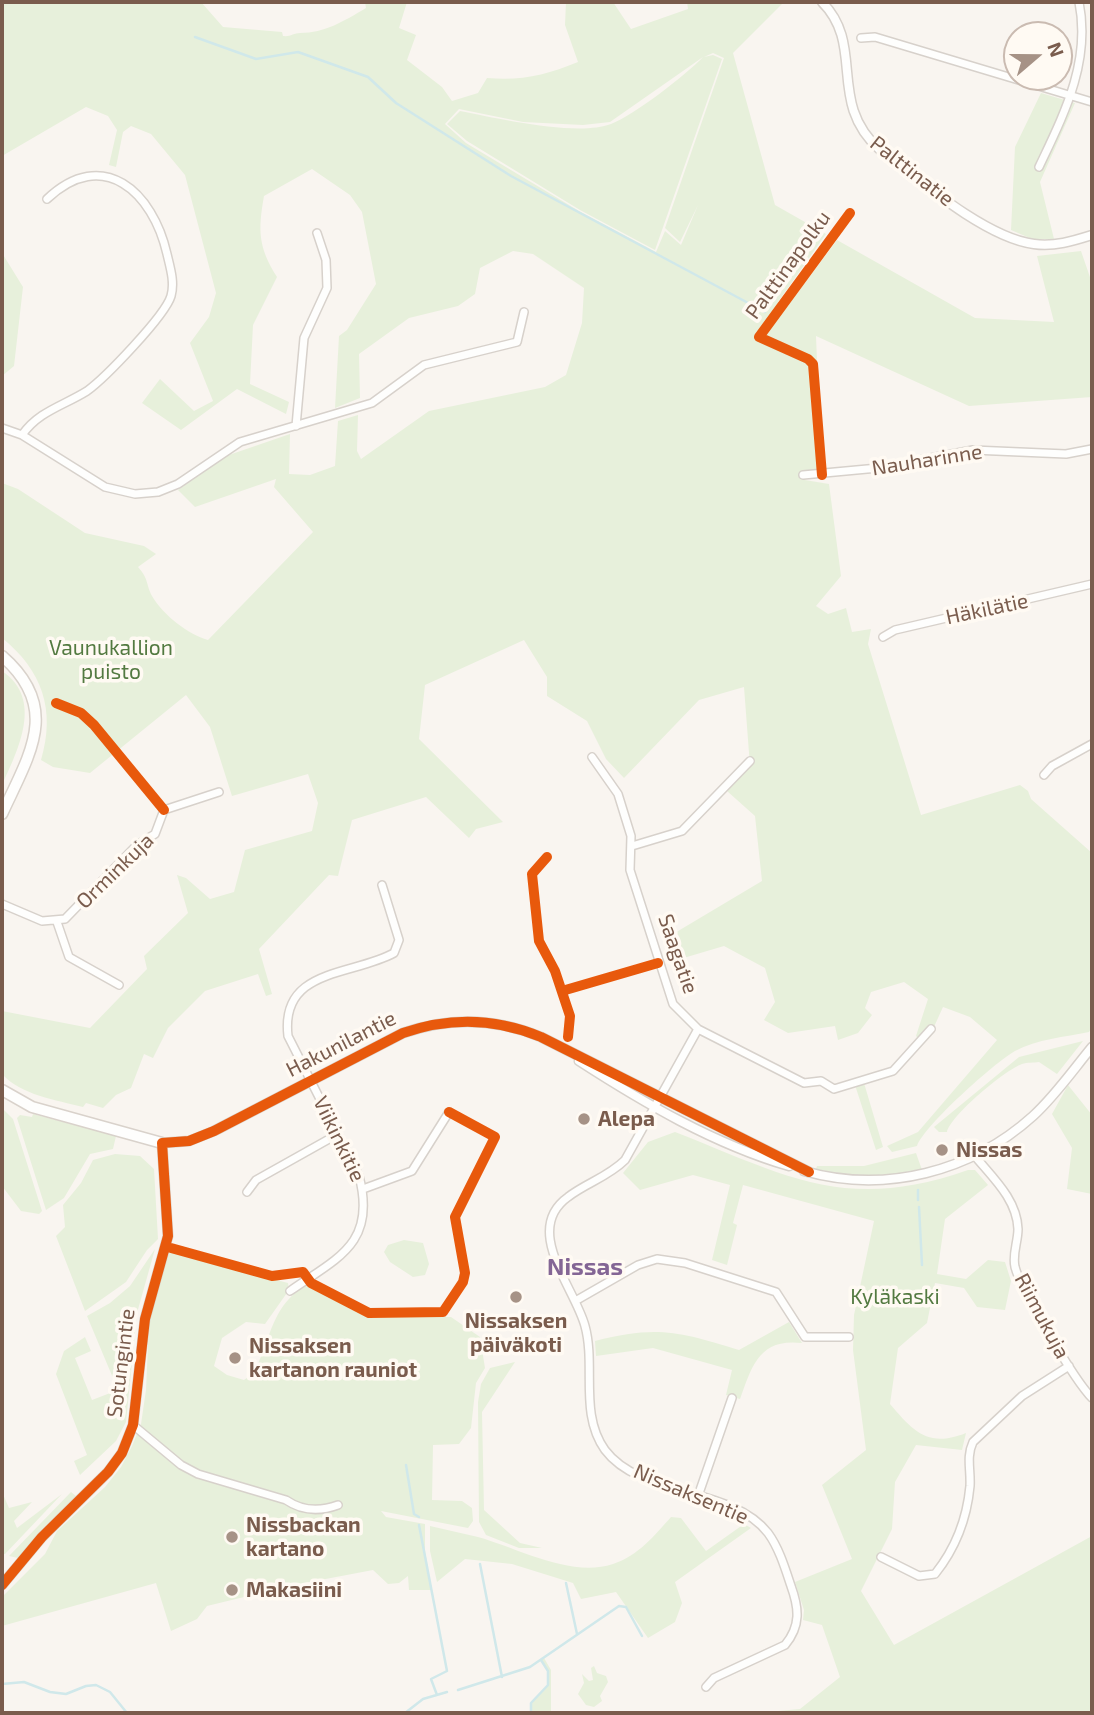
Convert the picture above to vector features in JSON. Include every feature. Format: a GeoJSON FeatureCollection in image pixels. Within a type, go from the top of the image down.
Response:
{"type":"FeatureCollection","features":[{"type":"Feature","properties":{"kind":"main road"},"geometry":{"type":"LineString","coordinates":[[2,656],[28,687],[37,720],[30,752],[2,814]]}},
{"type":"Feature","properties":{"kind":"main road","name":"Hakunilantie"},"geometry":{"type":"LineString","coordinates":[[2,1090],[32,1107],[162,1143]]}},
{"type":"Feature","properties":{"kind":"street","name":"Palttinatie"},"geometry":{"type":"LineString","coordinates":[[822,2],[834,15],[842,33],[853,116],[864,135],[880,150],[985,226],[1004,236],[1049,245],[1092,235]]}},
{"type":"Feature","properties":{"kind":"street"},"geometry":{"type":"LineString","coordinates":[[1039,167],[1072,95],[1083,37],[1079,2]]}},
{"type":"Feature","properties":{"kind":"street"},"geometry":{"type":"LineString","coordinates":[[861,38],[875,37],[1092,102]]}},
{"type":"Feature","properties":{"kind":"street"},"geometry":{"type":"LineString","coordinates":[[22,435],[44,412],[82,393],[101,379],[160,314],[172,293],[172,278],[158,224],[144,204],[123,183],[110,175],[92,175],[59,188],[47,199]]}},
{"type":"Feature","properties":{"kind":"street"},"geometry":{"type":"LineString","coordinates":[[296,426],[304,338],[327,288],[326,260],[317,233]]}},
{"type":"Feature","properties":{"kind":"street"},"geometry":{"type":"LineString","coordinates":[[2,428],[22,435],[96,483],[121,492],[147,494],[170,488],[240,442],[372,402],[424,365],[517,342],[524,312]]}},
{"type":"Feature","properties":{"kind":"street","name":"Nauharinne"},"geometry":{"type":"LineString","coordinates":[[803,475],[870,470],[973,450],[1066,454],[1092,449]]}},
{"type":"Feature","properties":{"kind":"street","name":"Häkilätie"},"geometry":{"type":"LineString","coordinates":[[883,637],[895,630],[1092,584]]}},
{"type":"Feature","properties":{"kind":"street"},"geometry":{"type":"LineString","coordinates":[[1044,775],[1052,766],[1092,744]]}},
{"type":"Feature","properties":{"kind":"street","name":"Saagatie"},"geometry":{"type":"LineString","coordinates":[[592,757],[618,794],[632,846],[631,870],[667,992],[680,1014],[698,1029],[804,1083],[821,1081],[834,1089],[893,1071],[931,1028]]}},
{"type":"Feature","properties":{"kind":"street"},"geometry":{"type":"LineString","coordinates":[[632,846],[681,831],[750,761]]}},
{"type":"Feature","properties":{"kind":"street","name":"Orminkuja"},"geometry":{"type":"LineString","coordinates":[[2,904],[42,921],[57,922],[65,919],[137,845],[155,834],[164,810],[219,792]]}},
{"type":"Feature","properties":{"kind":"street","name":"Viikinkitie"},"geometry":{"type":"LineString","coordinates":[[290,1291],[332,1265],[349,1247],[360,1226],[363,1189],[288,1036],[288,1013],[293,1001],[309,983],[394,953],[398,940],[382,884]]}},
{"type":"Feature","properties":{"kind":"street"},"geometry":{"type":"LineString","coordinates":[[57,922],[69,957],[119,985]]}},
{"type":"Feature","properties":{"kind":"street","name":"Hakunilantie"},"geometry":{"type":"LineString","coordinates":[[162,1143],[188,1140],[214,1131],[392,1038],[431,1024],[486,1023],[517,1028],[541,1037],[809,1172]]}},
{"type":"Feature","properties":{"kind":"street"},"geometry":{"type":"LineString","coordinates":[[662,1097],[698,1029]]}},
{"type":"Feature","properties":{"kind":"street","name":"Hakunilantie"},"geometry":{"type":"LineString","coordinates":[[541,1037],[656,1107],[752,1155],[809,1172],[850,1180],[901,1179],[940,1169],[974,1155],[1003,1139],[1035,1114],[1092,1047]]}},
{"type":"Feature","properties":{"kind":"street","name":"Nissaksentie"},"geometry":{"type":"LineString","coordinates":[[662,1097],[625,1160],[615,1170],[566,1198],[555,1210],[549,1237],[550,1250],[577,1300],[587,1332],[591,1410],[595,1432],[604,1449],[628,1469],[746,1515],[768,1533],[792,1588],[798,1617],[792,1636],[785,1645],[714,1678],[706,1687]]}},
{"type":"Feature","properties":{"kind":"street"},"geometry":{"type":"LineString","coordinates":[[363,1189],[412,1171],[449,1112]]}},
{"type":"Feature","properties":{"kind":"street"},"geometry":{"type":"LineString","coordinates":[[247,1192],[256,1180],[338,1134]]}},
{"type":"Feature","properties":{"kind":"street","name":"Sotungintie"},"geometry":{"type":"LineString","coordinates":[[2,1585],[41,1537],[108,1472],[121,1453],[133,1425],[145,1319],[168,1236],[162,1143]]}},
{"type":"Feature","properties":{"kind":"street","name":"Riimukuja"},"geometry":{"type":"LineString","coordinates":[[974,1155],[1011,1203],[1018,1230],[1015,1267],[1069,1366],[1092,1398]]}},
{"type":"Feature","properties":{"kind":"street"},"geometry":{"type":"LineString","coordinates":[[577,1300],[647,1260],[670,1259],[776,1292],[805,1337],[849,1337]]}},
{"type":"Feature","properties":{"kind":"street"},"geometry":{"type":"LineString","coordinates":[[881,1558],[919,1576],[935,1574],[957,1540],[966,1511],[971,1484],[969,1450],[973,1442],[1022,1396],[1069,1366]]}},
{"type":"Feature","properties":{"kind":"street"},"geometry":{"type":"LineString","coordinates":[[698,1496],[732,1398]]}},
{"type":"Feature","properties":{"kind":"street"},"geometry":{"type":"LineString","coordinates":[[133,1425],[181,1465],[198,1474],[286,1500],[295,1506],[314,1510],[338,1505]]}},
{"type":"Feature","properties":{"kind":"green space","name":"Vaunukallion puisto"},"geometry":{"type":"Polygon","coordinates":[[[2,2],[201,2],[223,27],[282,32],[285,36],[318,31],[334,25],[366,8],[365,2],[407,2],[399,28],[416,35],[407,60],[442,87],[452,101],[478,93],[487,78],[534,76],[578,62],[565,25],[566,2],[613,2],[631,29],[688,9],[687,2],[784,2],[733,53],[775,205],[826,234],[778,302],[787,307],[837,240],[975,318],[1054,322],[1037,256],[1081,251],[1092,283],[1092,397],[969,406],[816,336],[817,361],[810,357],[807,360],[814,374],[818,469],[805,480],[829,484],[841,576],[816,606],[828,614],[846,608],[852,632],[871,629],[868,644],[921,815],[1020,785],[1028,791],[1031,799],[1092,853],[1092,1027],[1089,1032],[1042,1041],[1005,1057],[932,1124],[917,1146],[892,1152],[887,1146],[918,1132],[997,1040],[970,1017],[943,1007],[933,1029],[922,1042],[916,1036],[928,999],[904,982],[871,992],[865,1008],[872,1015],[858,1033],[838,1040],[835,1026],[788,1033],[764,1020],[775,1002],[765,968],[724,946],[670,962],[663,940],[762,881],[755,816],[727,791],[750,766],[744,687],[699,700],[624,778],[606,759],[587,721],[547,696],[547,677],[524,640],[425,685],[419,739],[503,822],[476,829],[469,838],[426,797],[352,820],[338,876],[329,875],[259,949],[272,994],[266,996],[258,974],[205,991],[168,1028],[153,1058],[144,1054],[131,1088],[116,1095],[103,1108],[86,1103],[83,1107],[51,1099],[29,1092],[10,1081],[2,1074],[2,1011],[90,1028],[147,969],[144,956],[188,913],[177,875],[186,878],[210,899],[234,892],[245,850],[312,831],[318,803],[308,774],[232,796],[210,727],[186,695],[90,773],[53,767],[41,760],[47,724],[42,692],[27,664],[2,638],[2,483],[18,489],[85,533],[144,546],[156,554],[138,567],[152,596],[177,623],[208,640],[313,532],[274,487],[276,479],[195,507],[178,490],[226,456],[290,434],[289,474],[310,475],[335,466],[338,421],[358,415],[357,451],[361,459],[429,411],[545,387],[566,375],[582,323],[584,288],[533,254],[513,251],[480,268],[475,294],[458,306],[409,318],[359,354],[360,398],[335,408],[339,336],[347,330],[376,284],[362,212],[350,195],[312,169],[264,196],[261,219],[263,247],[277,277],[253,325],[250,384],[289,402],[286,414],[237,389],[181,430],[142,403],[160,379],[194,411],[213,401],[190,343],[209,317],[216,293],[185,175],[151,134],[131,126],[123,132],[116,167],[109,165],[117,130],[108,116],[86,107],[2,156],[2,2]],[[713,53],[704,57],[713,55],[722,59],[655,250],[580,210],[467,141],[447,124],[460,111],[515,122],[558,127],[596,127],[611,124],[659,94],[703,57],[610,122],[583,125],[523,122],[459,109],[445,124],[466,143],[579,211],[656,252],[665,231],[681,245],[698,205],[680,242],[665,228],[724,58],[713,53]]]}},
{"type":"Feature","properties":{"kind":"green space"},"geometry":{"type":"Polygon","coordinates":[[[1041,93],[1075,103],[1040,182],[1054,239],[1032,239],[1011,230],[1015,147],[1041,93]]]}},
{"type":"Feature","properties":{"kind":"green space"},"geometry":{"type":"Polygon","coordinates":[[[2,253],[23,287],[14,366],[2,376],[2,253]]]}},
{"type":"Feature","properties":{"kind":"green space"},"geometry":{"type":"Polygon","coordinates":[[[2,671],[15,683],[25,710],[20,741],[2,785],[2,671]]]}},
{"type":"Feature","properties":{"kind":"green space"},"geometry":{"type":"Polygon","coordinates":[[[1083,1041],[1057,1074],[1039,1062],[1022,1064],[980,1094],[958,1115],[947,1132],[939,1132],[934,1127],[1019,1057],[1083,1041]]]}},
{"type":"Feature","properties":{"kind":"green space"},"geometry":{"type":"Polygon","coordinates":[[[864,1083],[883,1147],[876,1150],[855,1085],[864,1083]]]}},
{"type":"Feature","properties":{"kind":"green space"},"geometry":{"type":"Polygon","coordinates":[[[1068,1085],[1092,1115],[1092,1194],[1067,1189],[1072,1148],[1052,1114],[1068,1085]]]}},
{"type":"Feature","properties":{"kind":"green space"},"geometry":{"type":"Polygon","coordinates":[[[2,1108],[13,1119],[42,1211],[39,1214],[21,1211],[2,1186],[2,1108]]]}},
{"type":"Feature","properties":{"kind":"green space"},"geometry":{"type":"Polygon","coordinates":[[[33,1114],[116,1136],[113,1149],[90,1154],[64,1198],[46,1210],[17,1118],[20,1115],[32,1117],[33,1114]]]}},
{"type":"Feature","properties":{"kind":"green space","name":"Kyläkaski"},"geometry":{"type":"Polygon","coordinates":[[[675,1132],[751,1163],[818,1184],[886,1188],[925,1183],[975,1170],[988,1185],[945,1219],[937,1274],[966,1279],[988,1260],[1005,1262],[1011,1281],[1005,1310],[977,1307],[964,1288],[935,1283],[927,1323],[898,1348],[890,1404],[923,1435],[941,1439],[966,1433],[962,1450],[916,1445],[895,1482],[892,1529],[861,1591],[894,1645],[1092,1536],[1092,1713],[756,1713],[800,1709],[840,1677],[822,1625],[803,1620],[804,1610],[795,1582],[852,1559],[822,1485],[866,1450],[853,1350],[854,1315],[874,1221],[743,1185],[733,1223],[737,1225],[727,1265],[712,1260],[730,1185],[693,1175],[640,1190],[623,1173],[648,1142],[675,1132]]]}},
{"type":"Feature","properties":{"kind":"green space"},"geometry":{"type":"Polygon","coordinates":[[[916,1153],[922,1170],[869,1175],[816,1169],[817,1166],[864,1166],[916,1153]]]}},
{"type":"Feature","properties":{"kind":"green space"},"geometry":{"type":"Polygon","coordinates":[[[115,1154],[140,1156],[154,1169],[158,1239],[147,1250],[126,1282],[85,1311],[56,1236],[65,1227],[63,1205],[81,1183],[93,1160],[115,1154]]]}},
{"type":"Feature","properties":{"kind":"green space"},"geometry":{"type":"Polygon","coordinates":[[[404,1240],[423,1243],[429,1264],[425,1275],[413,1277],[390,1262],[384,1252],[388,1245],[404,1240]]]}},
{"type":"Feature","properties":{"kind":"green space"},"geometry":{"type":"Polygon","coordinates":[[[155,1249],[137,1313],[126,1422],[116,1441],[80,1475],[74,1461],[87,1455],[56,1374],[64,1351],[85,1337],[91,1351],[75,1358],[92,1400],[118,1390],[87,1316],[110,1303],[130,1286],[155,1249]]]}},
{"type":"Feature","properties":{"kind":"green space"},"geometry":{"type":"Polygon","coordinates":[[[169,1252],[288,1283],[289,1290],[265,1324],[246,1322],[222,1338],[214,1366],[227,1375],[244,1380],[259,1363],[282,1308],[306,1286],[369,1317],[451,1317],[480,1337],[485,1368],[476,1383],[471,1428],[459,1444],[433,1445],[432,1500],[462,1501],[472,1508],[473,1521],[468,1528],[381,1511],[386,1517],[425,1524],[425,1551],[432,1590],[409,1590],[408,1576],[399,1583],[388,1584],[373,1570],[294,1585],[296,1599],[278,1598],[277,1589],[207,1606],[197,1619],[171,1631],[156,1583],[2,1626],[2,1597],[45,1554],[57,1531],[105,1487],[121,1467],[132,1446],[141,1424],[146,1390],[149,1321],[169,1252]]]}},
{"type":"Feature","properties":{"kind":"green space"},"geometry":{"type":"Polygon","coordinates":[[[789,1322],[802,1343],[776,1345],[759,1357],[740,1399],[726,1395],[732,1370],[653,1348],[596,1356],[595,1341],[652,1332],[684,1335],[739,1350],[789,1322]]]}},
{"type":"Feature","properties":{"kind":"green space"},"geometry":{"type":"Polygon","coordinates":[[[515,1362],[482,1412],[484,1510],[520,1543],[542,1548],[519,1548],[486,1535],[479,1522],[478,1402],[481,1384],[490,1368],[515,1362]]]}},
{"type":"Feature","properties":{"kind":"green space"},"geometry":{"type":"Polygon","coordinates":[[[2,1492],[9,1508],[32,1502],[14,1521],[17,1528],[62,1494],[5,1554],[2,1554],[2,1492]]]}},
{"type":"Feature","properties":{"kind":"green space"},"geometry":{"type":"Polygon","coordinates":[[[71,1492],[76,1496],[42,1529],[18,1558],[9,1556],[71,1492]]]}},
{"type":"Feature","properties":{"kind":"green space"},"geometry":{"type":"Polygon","coordinates":[[[671,1517],[681,1518],[706,1551],[744,1524],[751,1528],[675,1582],[682,1603],[675,1622],[648,1638],[616,1592],[581,1599],[573,1583],[512,1564],[465,1559],[437,1582],[430,1551],[430,1526],[478,1537],[562,1565],[596,1567],[613,1564],[630,1556],[671,1517]]]}},
{"type":"Feature","properties":{"kind":"green space"},"geometry":{"type":"Polygon","coordinates":[[[544,1658],[551,1670],[551,1713],[531,1713],[531,1703],[548,1685],[548,1671],[541,1660],[544,1658]]]}},
{"type":"Feature","properties":{"kind":"green space"},"geometry":{"type":"Polygon","coordinates":[[[594,1666],[597,1673],[606,1676],[608,1682],[600,1696],[602,1701],[594,1707],[586,1705],[578,1694],[584,1683],[582,1674],[589,1681],[593,1680],[591,1668],[594,1666]]]}},
{"type":"Feature","properties":{"kind":"waterway"},"geometry":{"type":"LineString","coordinates":[[195,37],[256,59],[298,52],[368,77],[396,103],[511,176],[765,312]]}},
{"type":"Feature","properties":{"kind":"waterway"},"geometry":{"type":"LineString","coordinates":[[918,1190],[918,1200]]}},
{"type":"Feature","properties":{"kind":"waterway"},"geometry":{"type":"LineString","coordinates":[[919,1207],[922,1265]]}},
{"type":"Feature","properties":{"kind":"waterway"},"geometry":{"type":"LineString","coordinates":[[406,1465],[414,1514],[419,1517]]}},
{"type":"Feature","properties":{"kind":"waterway"},"geometry":{"type":"LineString","coordinates":[[419,1525],[447,1671],[431,1679],[437,1695]]}},
{"type":"Feature","properties":{"kind":"waterway"},"geometry":{"type":"LineString","coordinates":[[480,1564],[502,1677]]}},
{"type":"Feature","properties":{"kind":"waterway"},"geometry":{"type":"LineString","coordinates":[[566,1583],[577,1634]]}},
{"type":"Feature","properties":{"kind":"waterway"},"geometry":{"type":"LineString","coordinates":[[458,1690],[530,1667],[619,1606],[626,1607],[642,1636]]}},
{"type":"Feature","properties":{"kind":"waterway"},"geometry":{"type":"LineString","coordinates":[[531,1713],[531,1703],[548,1685],[548,1671],[541,1660]]}},
{"type":"Feature","properties":{"kind":"waterway"},"geometry":{"type":"LineString","coordinates":[[2,1684],[24,1682],[50,1692],[66,1694],[96,1685],[110,1692],[127,1713]]}},
{"type":"Feature","properties":{"kind":"waterway"},"geometry":{"type":"LineString","coordinates":[[394,1713],[405,1713],[423,1699],[447,1692]]}},
{"type":"Feature","properties":{"kind":"cycle path","name":"Palttinapolku"},"geometry":{"type":"LineString","coordinates":[[822,475],[813,364],[808,359],[759,337],[850,213]]}},
{"type":"Feature","properties":{"kind":"cycle path"},"geometry":{"type":"LineString","coordinates":[[56,703],[81,713],[94,725],[164,810]]}},
{"type":"Feature","properties":{"kind":"cycle path"},"geometry":{"type":"LineString","coordinates":[[547,857],[532,874],[539,941],[555,971],[570,1016],[568,1037]]}},
{"type":"Feature","properties":{"kind":"cycle path"},"geometry":{"type":"LineString","coordinates":[[562,991],[658,963]]}},
{"type":"Feature","properties":{"kind":"cycle path"},"geometry":{"type":"LineString","coordinates":[[2,1585],[42,1537],[108,1472],[122,1453],[133,1425],[145,1319],[168,1236],[162,1143],[189,1141],[214,1131],[403,1033],[438,1024],[472,1022],[507,1026],[541,1037],[809,1172]]}},
{"type":"Feature","properties":{"kind":"cycle path"},"geometry":{"type":"LineString","coordinates":[[171,1248],[272,1276],[303,1272],[311,1283],[369,1313],[443,1312],[463,1282],[465,1273],[455,1217],[495,1137],[449,1112]]}},
{"type":"Feature","properties":{"kind":"place","name":"Alepa"},"geometry":{"type":"Point","coordinates":[584,1119]}},
{"type":"Feature","properties":{"kind":"place","name":"Nissas"},"geometry":{"type":"Point","coordinates":[942,1150]}},
{"type":"Feature","properties":{"kind":"place","name":"Nissaksen päiväkoti"},"geometry":{"type":"Point","coordinates":[516,1297]}},
{"type":"Feature","properties":{"kind":"place","name":"Nissaksen kartanon rauniot"},"geometry":{"type":"Point","coordinates":[235,1358]}},
{"type":"Feature","properties":{"kind":"place","name":"Nissbackan kartano"},"geometry":{"type":"Point","coordinates":[232,1537]}},
{"type":"Feature","properties":{"kind":"place","name":"Makasiini"},"geometry":{"type":"Point","coordinates":[232,1590]}},
{"type":"Feature","properties":{"kind":"district","name":"Nissas"},"geometry":{"type":"Point","coordinates":[585,1267]}}]}
